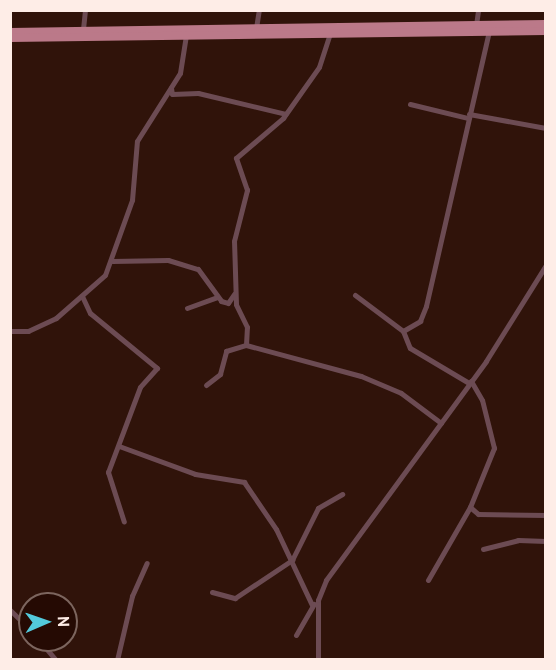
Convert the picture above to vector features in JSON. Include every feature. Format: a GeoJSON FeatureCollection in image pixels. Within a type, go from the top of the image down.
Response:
{"type":"FeatureCollection","features":[{"type":"Feature","properties":{"kind":"main road"},"geometry":{"type":"LineString","coordinates":[[10,32],[83,29],[546,24]]}},
{"type":"Feature","properties":{"kind":"main road"},"geometry":{"type":"LineString","coordinates":[[10,38],[546,31]]}},
{"type":"Feature","properties":{"kind":"street"},"geometry":{"type":"LineString","coordinates":[[83,29],[85,10]]}},
{"type":"Feature","properties":{"kind":"street"},"geometry":{"type":"LineString","coordinates":[[256,28],[259,10]]}},
{"type":"Feature","properties":{"kind":"street"},"geometry":{"type":"LineString","coordinates":[[476,25],[478,10]]}},
{"type":"Feature","properties":{"kind":"street"},"geometry":{"type":"LineString","coordinates":[[403,331],[420,321],[426,306],[459,183],[469,116],[489,32]]}},
{"type":"Feature","properties":{"kind":"street"},"geometry":{"type":"LineString","coordinates":[[246,345],[235,290],[234,241],[247,197],[236,158],[286,114],[319,67],[330,34]]}},
{"type":"Feature","properties":{"kind":"street"},"geometry":{"type":"LineString","coordinates":[[10,331],[39,327],[82,296],[112,261],[132,200],[137,141],[171,88],[186,36]]}},
{"type":"Feature","properties":{"kind":"street"},"geometry":{"type":"LineString","coordinates":[[171,88],[172,94],[198,93],[286,114]]}},
{"type":"Feature","properties":{"kind":"street"},"geometry":{"type":"LineString","coordinates":[[410,104],[546,128]]}},
{"type":"Feature","properties":{"kind":"street"},"geometry":{"type":"LineString","coordinates":[[112,261],[125,265],[146,256],[198,269],[217,297],[228,303],[235,290]]}},
{"type":"Feature","properties":{"kind":"street"},"geometry":{"type":"LineString","coordinates":[[296,635],[340,560],[470,382],[546,265]]}},
{"type":"Feature","properties":{"kind":"street"},"geometry":{"type":"LineString","coordinates":[[355,295],[403,331],[410,348],[470,382],[495,443],[470,507],[428,579]]}},
{"type":"Feature","properties":{"kind":"street"},"geometry":{"type":"LineString","coordinates":[[82,296],[90,313],[157,368],[140,387],[108,474],[124,522]]}},
{"type":"Feature","properties":{"kind":"street"},"geometry":{"type":"LineString","coordinates":[[187,308],[217,297]]}},
{"type":"Feature","properties":{"kind":"street"},"geometry":{"type":"LineString","coordinates":[[206,385],[220,374],[226,351],[246,345],[361,376],[401,393],[441,423]]}},
{"type":"Feature","properties":{"kind":"street"},"geometry":{"type":"LineString","coordinates":[[118,446],[195,474],[244,482],[292,560],[315,603],[318,660]]}},
{"type":"Feature","properties":{"kind":"street"},"geometry":{"type":"LineString","coordinates":[[212,592],[235,598],[292,560],[318,508],[342,494]]}},
{"type":"Feature","properties":{"kind":"street"},"geometry":{"type":"LineString","coordinates":[[470,507],[478,514],[546,514]]}},
{"type":"Feature","properties":{"kind":"street"},"geometry":{"type":"LineString","coordinates":[[483,549],[518,540],[546,542]]}},
{"type":"Feature","properties":{"kind":"street"},"geometry":{"type":"LineString","coordinates":[[117,660],[132,596],[147,563]]}}]}
